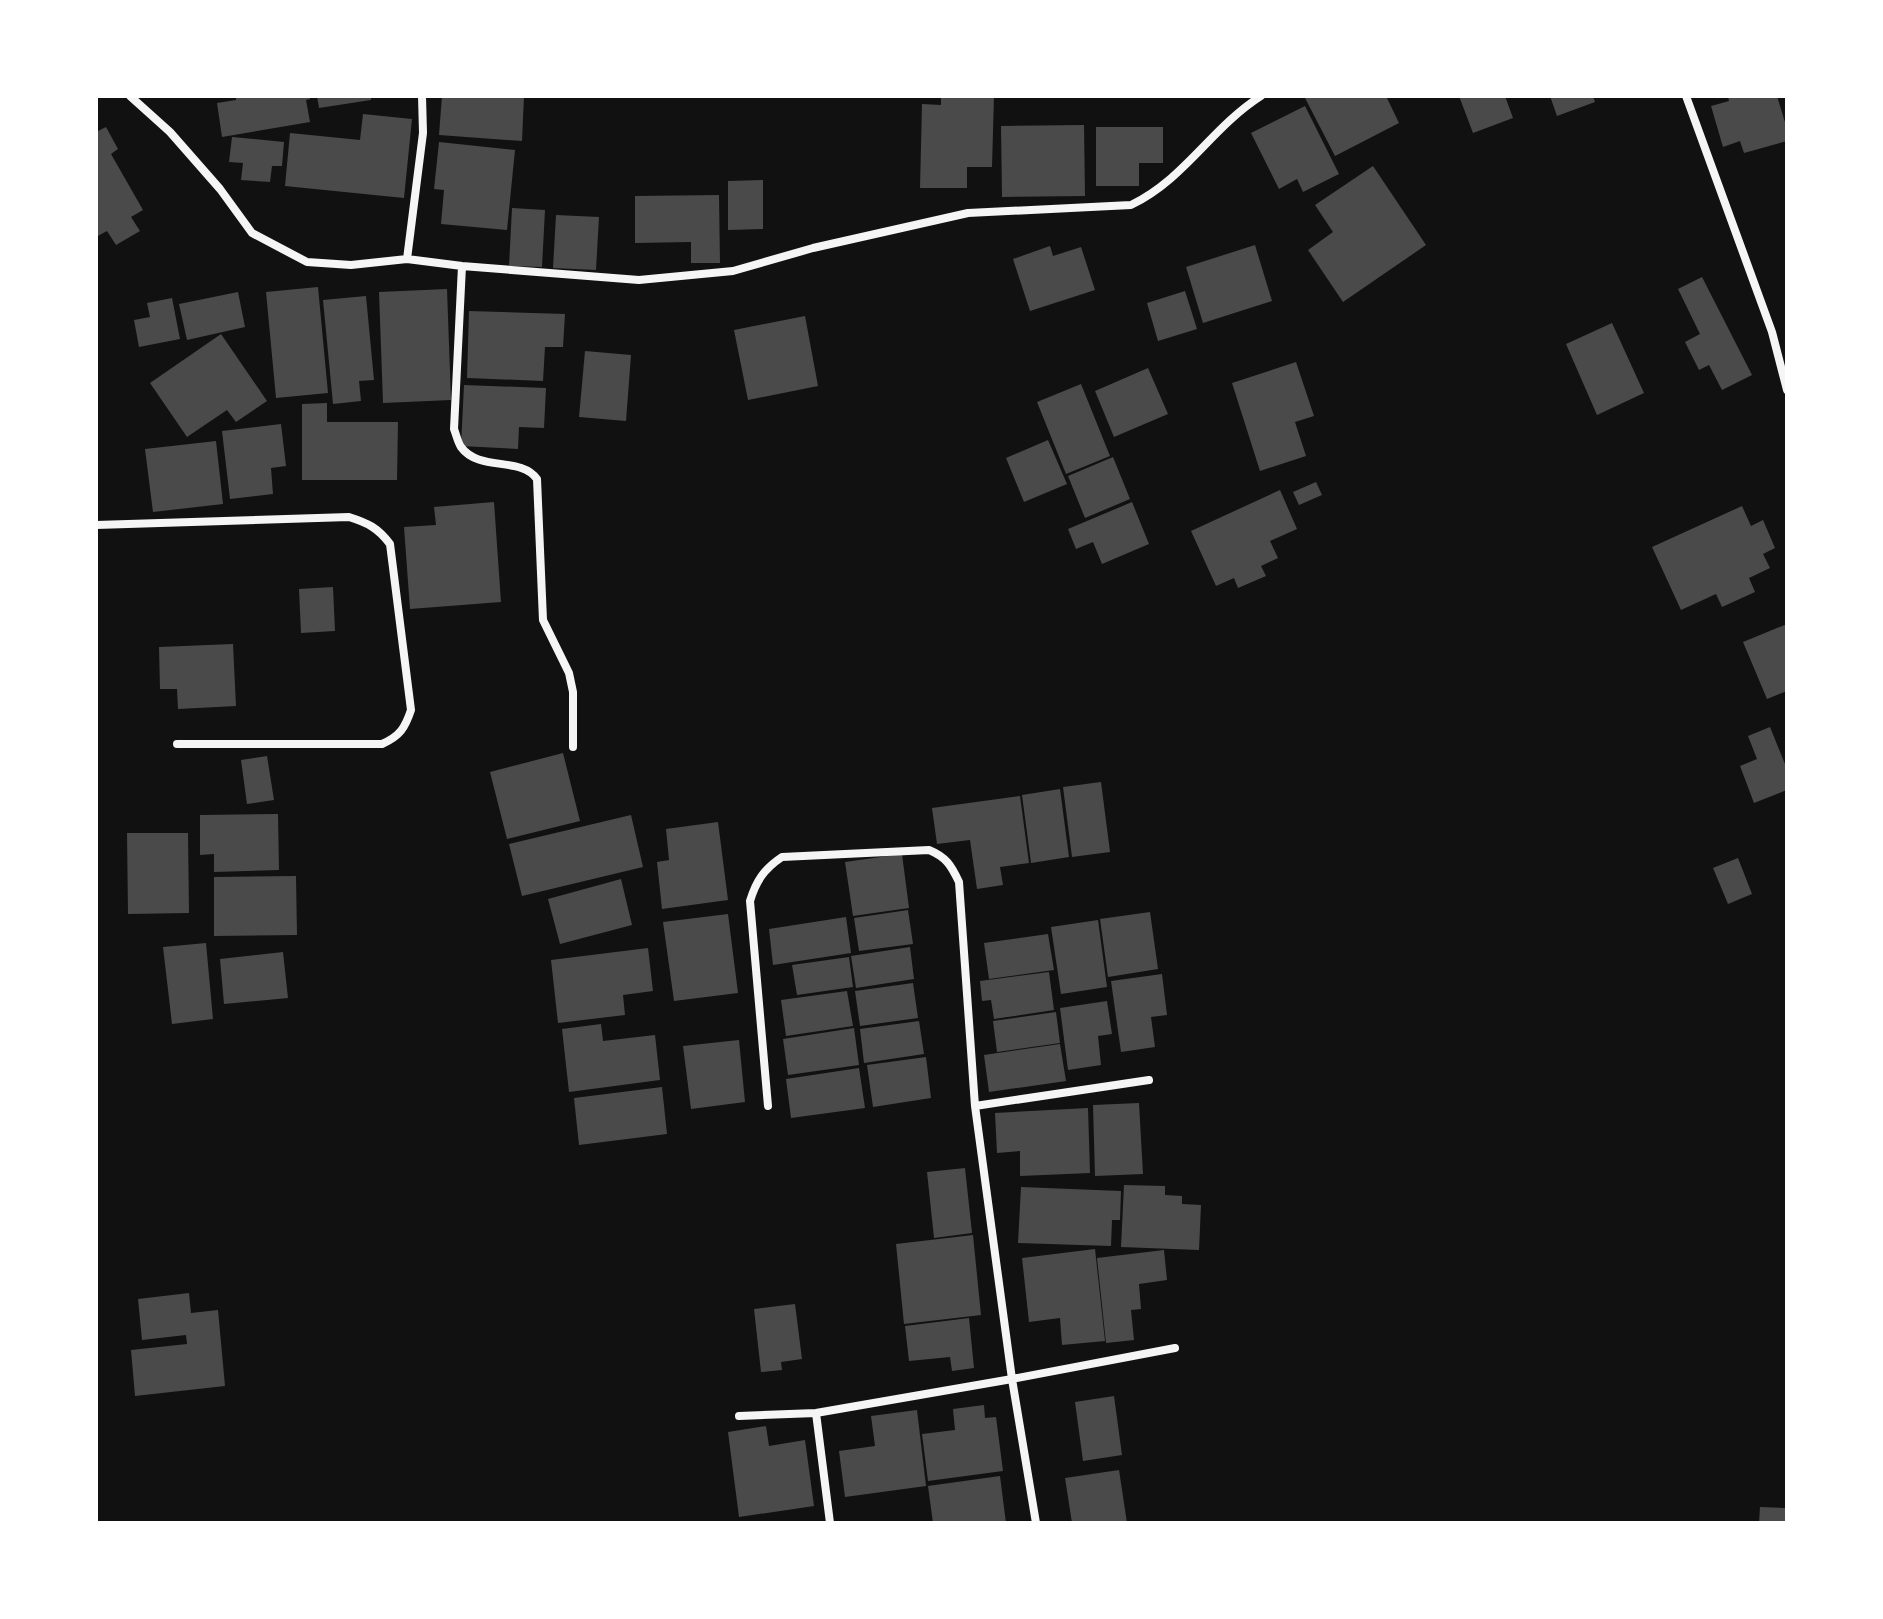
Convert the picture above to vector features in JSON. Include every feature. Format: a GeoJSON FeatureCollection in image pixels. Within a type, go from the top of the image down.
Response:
{"type":"FeatureCollection","features":[{"type":"Feature","properties":{"kind":"street"},"geometry":{"type":"LineString","coordinates":[[130,96],[170,132],[220,189],[252,233],[307,262],[351,265],[407,259],[639,280],[733,271],[813,248],[968,213],[1131,205],[1153,194],[1177,176],[1237,111],[1261,96]]}},
{"type":"Feature","properties":{"kind":"street"},"geometry":{"type":"LineString","coordinates":[[407,259],[423,133],[422,96]]}},
{"type":"Feature","properties":{"kind":"street"},"geometry":{"type":"LineString","coordinates":[[1686,96],[1772,332],[1787,390]]}},
{"type":"Feature","properties":{"kind":"street"},"geometry":{"type":"LineString","coordinates":[[462,266],[454,429],[460,447],[474,459],[530,471],[537,479],[543,620],[569,673],[573,692],[573,747]]}},
{"type":"Feature","properties":{"kind":"street"},"geometry":{"type":"LineString","coordinates":[[96,525],[349,517],[379,530],[390,544],[411,710],[406,726],[396,738],[382,744],[177,744]]}},
{"type":"Feature","properties":{"kind":"street"},"geometry":{"type":"LineString","coordinates":[[768,1106],[750,901],[756,882],[768,866],[782,857],[929,850],[942,855],[950,863],[959,882],[975,1106],[1012,1379],[1036,1523]]}},
{"type":"Feature","properties":{"kind":"street"},"geometry":{"type":"LineString","coordinates":[[975,1106],[1149,1080]]}},
{"type":"Feature","properties":{"kind":"street"},"geometry":{"type":"LineString","coordinates":[[739,1416],[816,1413],[1175,1348]]}},
{"type":"Feature","properties":{"kind":"street"},"geometry":{"type":"LineString","coordinates":[[816,1413],[830,1523]]}},
{"type":"Feature","properties":{"kind":"building"},"geometry":{"type":"Polygon","coordinates":[[[236,96],[310,96],[306,100],[310,122],[222,137],[217,103],[236,100],[236,96]]]}},
{"type":"Feature","properties":{"kind":"building"},"geometry":{"type":"Polygon","coordinates":[[[317,96],[371,96],[371,100],[319,108],[317,96]]]}},
{"type":"Feature","properties":{"kind":"building"},"geometry":{"type":"Polygon","coordinates":[[[442,96],[524,96],[522,141],[439,135],[442,96]]]}},
{"type":"Feature","properties":{"kind":"building"},"geometry":{"type":"Polygon","coordinates":[[[941,96],[994,96],[992,167],[967,167],[967,188],[920,188],[922,104],[941,105],[941,96]]]}},
{"type":"Feature","properties":{"kind":"building"},"geometry":{"type":"Polygon","coordinates":[[[1304,96],[1386,96],[1399,123],[1335,156],[1304,96]]]}},
{"type":"Feature","properties":{"kind":"building"},"geometry":{"type":"Polygon","coordinates":[[[1459,96],[1505,96],[1513,118],[1473,133],[1459,96]]]}},
{"type":"Feature","properties":{"kind":"building"},"geometry":{"type":"Polygon","coordinates":[[[1550,96],[1593,96],[1595,102],[1557,116],[1550,96]]]}},
{"type":"Feature","properties":{"kind":"building"},"geometry":{"type":"Polygon","coordinates":[[[1728,96],[1777,96],[1787,129],[1787,141],[1744,153],[1740,141],[1723,147],[1711,106],[1729,101],[1728,96]]]}},
{"type":"Feature","properties":{"kind":"building"},"geometry":{"type":"Polygon","coordinates":[[[1305,106],[1339,174],[1303,192],[1297,179],[1279,189],[1251,133],[1305,106]]]}},
{"type":"Feature","properties":{"kind":"building"},"geometry":{"type":"Polygon","coordinates":[[[363,114],[412,119],[404,198],[285,186],[290,133],[360,140],[363,114]]]}},
{"type":"Feature","properties":{"kind":"building"},"geometry":{"type":"Polygon","coordinates":[[[1084,125],[1085,196],[1002,197],[1001,126],[1084,125]]]}},
{"type":"Feature","properties":{"kind":"building"},"geometry":{"type":"Polygon","coordinates":[[[106,127],[118,149],[111,154],[143,210],[131,217],[140,231],[116,245],[107,231],[96,237],[96,132],[106,127]]]}},
{"type":"Feature","properties":{"kind":"building"},"geometry":{"type":"Polygon","coordinates":[[[1096,127],[1163,127],[1163,163],[1139,163],[1139,186],[1096,186],[1096,127]]]}},
{"type":"Feature","properties":{"kind":"building"},"geometry":{"type":"Polygon","coordinates":[[[232,137],[284,142],[282,166],[272,166],[270,182],[241,180],[243,163],[229,162],[232,137]]]}},
{"type":"Feature","properties":{"kind":"building"},"geometry":{"type":"Polygon","coordinates":[[[439,142],[515,150],[507,230],[441,224],[444,190],[434,189],[439,142]]]}},
{"type":"Feature","properties":{"kind":"building"},"geometry":{"type":"Polygon","coordinates":[[[1373,166],[1426,245],[1343,302],[1308,250],[1333,232],[1315,205],[1373,166]]]}},
{"type":"Feature","properties":{"kind":"building"},"geometry":{"type":"Polygon","coordinates":[[[763,180],[763,229],[728,230],[728,181],[763,180]]]}},
{"type":"Feature","properties":{"kind":"building"},"geometry":{"type":"Polygon","coordinates":[[[719,195],[720,263],[691,263],[691,242],[635,243],[635,196],[719,195]]]}},
{"type":"Feature","properties":{"kind":"building"},"geometry":{"type":"Polygon","coordinates":[[[512,208],[545,210],[542,267],[509,266],[512,208]]]}},
{"type":"Feature","properties":{"kind":"building"},"geometry":{"type":"Polygon","coordinates":[[[556,215],[599,217],[596,270],[553,268],[556,215]]]}},
{"type":"Feature","properties":{"kind":"building"},"geometry":{"type":"Polygon","coordinates":[[[1255,245],[1272,301],[1203,323],[1186,267],[1255,245]]]}},
{"type":"Feature","properties":{"kind":"building"},"geometry":{"type":"Polygon","coordinates":[[[1050,246],[1053,256],[1081,247],[1095,290],[1030,311],[1013,259],[1050,246]]]}},
{"type":"Feature","properties":{"kind":"building"},"geometry":{"type":"Polygon","coordinates":[[[1702,277],[1752,375],[1722,390],[1709,365],[1699,370],[1685,342],[1700,334],[1678,289],[1702,277]]]}},
{"type":"Feature","properties":{"kind":"building"},"geometry":{"type":"Polygon","coordinates":[[[318,287],[328,393],[276,398],[266,292],[318,287]]]}},
{"type":"Feature","properties":{"kind":"building"},"geometry":{"type":"Polygon","coordinates":[[[447,289],[451,400],[383,403],[379,292],[447,289]]]}},
{"type":"Feature","properties":{"kind":"building"},"geometry":{"type":"Polygon","coordinates":[[[1185,291],[1197,329],[1158,341],[1147,303],[1185,291]]]}},
{"type":"Feature","properties":{"kind":"building"},"geometry":{"type":"Polygon","coordinates":[[[238,292],[245,327],[187,340],[179,304],[238,292]]]}},
{"type":"Feature","properties":{"kind":"building"},"geometry":{"type":"Polygon","coordinates":[[[366,296],[374,380],[359,381],[361,401],[333,404],[323,300],[366,296]]]}},
{"type":"Feature","properties":{"kind":"building"},"geometry":{"type":"Polygon","coordinates":[[[172,298],[180,339],[139,347],[134,320],[150,317],[147,303],[172,298]]]}},
{"type":"Feature","properties":{"kind":"building"},"geometry":{"type":"Polygon","coordinates":[[[469,311],[565,314],[563,347],[545,347],[543,381],[467,378],[469,311]]]}},
{"type":"Feature","properties":{"kind":"building"},"geometry":{"type":"Polygon","coordinates":[[[805,316],[818,386],[748,400],[734,330],[805,316]]]}},
{"type":"Feature","properties":{"kind":"building"},"geometry":{"type":"Polygon","coordinates":[[[1612,323],[1644,393],[1597,415],[1566,344],[1612,323]]]}},
{"type":"Feature","properties":{"kind":"building"},"geometry":{"type":"Polygon","coordinates":[[[221,334],[267,401],[236,422],[227,410],[187,437],[150,383],[221,334]]]}},
{"type":"Feature","properties":{"kind":"building"},"geometry":{"type":"Polygon","coordinates":[[[585,351],[631,355],[626,421],[579,417],[585,351]]]}},
{"type":"Feature","properties":{"kind":"building"},"geometry":{"type":"Polygon","coordinates":[[[1296,362],[1314,416],[1295,422],[1306,456],[1260,471],[1232,383],[1296,362]]]}},
{"type":"Feature","properties":{"kind":"building"},"geometry":{"type":"Polygon","coordinates":[[[1148,368],[1168,414],[1114,437],[1095,391],[1148,368]]]}},
{"type":"Feature","properties":{"kind":"building"},"geometry":{"type":"Polygon","coordinates":[[[1081,384],[1110,456],[1066,474],[1037,402],[1081,384]]]}},
{"type":"Feature","properties":{"kind":"building"},"geometry":{"type":"Polygon","coordinates":[[[464,385],[546,388],[544,428],[519,427],[518,449],[461,446],[464,385]]]}},
{"type":"Feature","properties":{"kind":"building"},"geometry":{"type":"Polygon","coordinates":[[[327,403],[327,422],[398,422],[397,480],[302,480],[302,404],[327,403]]]}},
{"type":"Feature","properties":{"kind":"building"},"geometry":{"type":"Polygon","coordinates":[[[281,424],[286,466],[271,468],[273,494],[230,499],[222,431],[281,424]]]}},
{"type":"Feature","properties":{"kind":"building"},"geometry":{"type":"Polygon","coordinates":[[[1048,440],[1067,484],[1024,502],[1006,458],[1048,440]]]}},
{"type":"Feature","properties":{"kind":"building"},"geometry":{"type":"Polygon","coordinates":[[[216,441],[223,504],[153,512],[145,449],[216,441]]]}},
{"type":"Feature","properties":{"kind":"building"},"geometry":{"type":"Polygon","coordinates":[[[1113,457],[1130,499],[1085,518],[1068,476],[1113,457]]]}},
{"type":"Feature","properties":{"kind":"building"},"geometry":{"type":"Polygon","coordinates":[[[1316,482],[1322,495],[1299,505],[1293,492],[1316,482]]]}},
{"type":"Feature","properties":{"kind":"building"},"geometry":{"type":"Polygon","coordinates":[[[1280,490],[1297,529],[1270,541],[1278,558],[1261,566],[1266,576],[1238,588],[1234,578],[1216,586],[1191,531],[1280,490]]]}},
{"type":"Feature","properties":{"kind":"building"},"geometry":{"type":"Polygon","coordinates":[[[494,502],[501,602],[410,609],[404,527],[436,525],[434,507],[494,502]]]}},
{"type":"Feature","properties":{"kind":"building"},"geometry":{"type":"Polygon","coordinates":[[[1132,502],[1149,544],[1102,564],[1093,542],[1076,549],[1068,529],[1132,502]]]}},
{"type":"Feature","properties":{"kind":"building"},"geometry":{"type":"Polygon","coordinates":[[[1742,506],[1751,526],[1763,520],[1775,548],[1763,554],[1770,568],[1749,578],[1755,592],[1722,607],[1716,594],[1681,610],[1652,547],[1742,506]]]}},
{"type":"Feature","properties":{"kind":"building"},"geometry":{"type":"Polygon","coordinates":[[[333,587],[335,631],[301,633],[299,589],[333,587]]]}},
{"type":"Feature","properties":{"kind":"building"},"geometry":{"type":"Polygon","coordinates":[[[1787,624],[1787,691],[1767,699],[1743,642],[1787,624]]]}},
{"type":"Feature","properties":{"kind":"building"},"geometry":{"type":"Polygon","coordinates":[[[233,644],[236,706],[178,709],[177,689],[160,689],[159,647],[233,644]]]}},
{"type":"Feature","properties":{"kind":"building"},"geometry":{"type":"Polygon","coordinates":[[[1770,727],[1787,769],[1787,790],[1754,803],[1740,766],[1757,759],[1748,736],[1770,727]]]}},
{"type":"Feature","properties":{"kind":"building"},"geometry":{"type":"Polygon","coordinates":[[[563,753],[580,821],[507,839],[490,772],[563,753]]]}},
{"type":"Feature","properties":{"kind":"building"},"geometry":{"type":"Polygon","coordinates":[[[267,756],[274,800],[247,804],[241,760],[267,756]]]}},
{"type":"Feature","properties":{"kind":"building"},"geometry":{"type":"Polygon","coordinates":[[[1101,782],[1110,852],[1072,857],[1063,787],[1101,782]]]}},
{"type":"Feature","properties":{"kind":"building"},"geometry":{"type":"Polygon","coordinates":[[[1060,789],[1069,857],[1031,863],[1022,795],[1060,789]]]}},
{"type":"Feature","properties":{"kind":"building"},"geometry":{"type":"Polygon","coordinates":[[[1020,796],[1029,863],[1000,867],[1003,885],[977,889],[970,840],[937,844],[932,808],[1020,796]]]}},
{"type":"Feature","properties":{"kind":"building"},"geometry":{"type":"Polygon","coordinates":[[[278,814],[279,870],[214,872],[214,854],[200,855],[200,815],[278,814]]]}},
{"type":"Feature","properties":{"kind":"building"},"geometry":{"type":"Polygon","coordinates":[[[631,815],[643,867],[522,896],[509,844],[631,815]]]}},
{"type":"Feature","properties":{"kind":"building"},"geometry":{"type":"Polygon","coordinates":[[[718,822],[728,900],[662,909],[657,862],[669,860],[666,829],[718,822]]]}},
{"type":"Feature","properties":{"kind":"building"},"geometry":{"type":"Polygon","coordinates":[[[127,833],[188,833],[189,913],[128,914],[127,833]]]}},
{"type":"Feature","properties":{"kind":"building"},"geometry":{"type":"Polygon","coordinates":[[[902,854],[909,908],[853,916],[845,862],[902,854]]]}},
{"type":"Feature","properties":{"kind":"building"},"geometry":{"type":"Polygon","coordinates":[[[1738,858],[1752,894],[1728,904],[1713,868],[1738,858]]]}},
{"type":"Feature","properties":{"kind":"building"},"geometry":{"type":"Polygon","coordinates":[[[296,876],[297,935],[214,936],[214,877],[296,876]]]}},
{"type":"Feature","properties":{"kind":"building"},"geometry":{"type":"Polygon","coordinates":[[[621,879],[632,925],[560,944],[548,899],[621,879]]]}},
{"type":"Feature","properties":{"kind":"building"},"geometry":{"type":"Polygon","coordinates":[[[908,910],[913,944],[859,951],[854,918],[908,910]]]}},
{"type":"Feature","properties":{"kind":"building"},"geometry":{"type":"Polygon","coordinates":[[[1150,912],[1158,969],[1108,977],[1100,919],[1150,912]]]}},
{"type":"Feature","properties":{"kind":"building"},"geometry":{"type":"Polygon","coordinates":[[[728,914],[738,993],[674,1001],[663,922],[728,914]]]}},
{"type":"Feature","properties":{"kind":"building"},"geometry":{"type":"Polygon","coordinates":[[[846,917],[851,953],[773,965],[769,929],[846,917]]]}},
{"type":"Feature","properties":{"kind":"building"},"geometry":{"type":"Polygon","coordinates":[[[1098,920],[1107,987],[1061,994],[1051,927],[1098,920]]]}},
{"type":"Feature","properties":{"kind":"building"},"geometry":{"type":"Polygon","coordinates":[[[1048,934],[1054,970],[989,979],[984,943],[1048,934]]]}},
{"type":"Feature","properties":{"kind":"building"},"geometry":{"type":"Polygon","coordinates":[[[206,943],[213,1019],[172,1024],[163,947],[206,943]]]}},
{"type":"Feature","properties":{"kind":"building"},"geometry":{"type":"Polygon","coordinates":[[[910,947],[914,979],[856,988],[851,956],[910,947]]]}},
{"type":"Feature","properties":{"kind":"building"},"geometry":{"type":"Polygon","coordinates":[[[648,948],[653,991],[623,995],[625,1015],[558,1023],[551,960],[648,948]]]}},
{"type":"Feature","properties":{"kind":"building"},"geometry":{"type":"Polygon","coordinates":[[[283,952],[288,998],[224,1004],[220,959],[283,952]]]}},
{"type":"Feature","properties":{"kind":"building"},"geometry":{"type":"Polygon","coordinates":[[[849,957],[853,987],[797,995],[792,965],[849,957]]]}},
{"type":"Feature","properties":{"kind":"building"},"geometry":{"type":"Polygon","coordinates":[[[1049,972],[1054,1010],[994,1019],[991,1000],[982,1001],[980,981],[1049,972]]]}},
{"type":"Feature","properties":{"kind":"building"},"geometry":{"type":"Polygon","coordinates":[[[1162,974],[1167,1015],[1151,1017],[1155,1047],[1121,1052],[1111,981],[1162,974]]]}},
{"type":"Feature","properties":{"kind":"building"},"geometry":{"type":"Polygon","coordinates":[[[913,983],[918,1018],[860,1026],[855,991],[913,983]]]}},
{"type":"Feature","properties":{"kind":"building"},"geometry":{"type":"Polygon","coordinates":[[[847,991],[853,1026],[786,1036],[781,1000],[847,991]]]}},
{"type":"Feature","properties":{"kind":"building"},"geometry":{"type":"Polygon","coordinates":[[[1107,1001],[1112,1034],[1098,1036],[1101,1065],[1068,1070],[1060,1008],[1107,1001]]]}},
{"type":"Feature","properties":{"kind":"building"},"geometry":{"type":"Polygon","coordinates":[[[1056,1012],[1060,1043],[997,1052],[993,1021],[1056,1012]]]}},
{"type":"Feature","properties":{"kind":"building"},"geometry":{"type":"Polygon","coordinates":[[[919,1021],[924,1054],[864,1063],[860,1029],[919,1021]]]}},
{"type":"Feature","properties":{"kind":"building"},"geometry":{"type":"Polygon","coordinates":[[[601,1024],[603,1041],[655,1035],[660,1080],[569,1092],[562,1029],[601,1024]]]}},
{"type":"Feature","properties":{"kind":"building"},"geometry":{"type":"Polygon","coordinates":[[[854,1028],[859,1065],[788,1075],[783,1039],[854,1028]]]}},
{"type":"Feature","properties":{"kind":"building"},"geometry":{"type":"Polygon","coordinates":[[[739,1040],[745,1102],[691,1109],[683,1046],[739,1040]]]}},
{"type":"Feature","properties":{"kind":"building"},"geometry":{"type":"Polygon","coordinates":[[[1060,1044],[1066,1081],[989,1092],[984,1055],[1060,1044]]]}},
{"type":"Feature","properties":{"kind":"building"},"geometry":{"type":"Polygon","coordinates":[[[926,1057],[931,1098],[873,1107],[867,1065],[926,1057]]]}},
{"type":"Feature","properties":{"kind":"building"},"geometry":{"type":"Polygon","coordinates":[[[859,1068],[865,1108],[791,1118],[786,1079],[859,1068]]]}},
{"type":"Feature","properties":{"kind":"building"},"geometry":{"type":"Polygon","coordinates":[[[662,1087],[667,1134],[579,1145],[574,1098],[662,1087]]]}},
{"type":"Feature","properties":{"kind":"building"},"geometry":{"type":"Polygon","coordinates":[[[1139,1103],[1143,1174],[1095,1176],[1093,1105],[1139,1103]]]}},
{"type":"Feature","properties":{"kind":"building"},"geometry":{"type":"Polygon","coordinates":[[[1088,1108],[1090,1173],[1020,1176],[1020,1151],[997,1153],[995,1113],[1088,1108]]]}},
{"type":"Feature","properties":{"kind":"building"},"geometry":{"type":"Polygon","coordinates":[[[965,1168],[972,1233],[934,1238],[927,1172],[965,1168]]]}},
{"type":"Feature","properties":{"kind":"building"},"geometry":{"type":"Polygon","coordinates":[[[1124,1185],[1165,1186],[1165,1195],[1182,1196],[1182,1204],[1201,1205],[1199,1250],[1121,1247],[1124,1185]]]}},
{"type":"Feature","properties":{"kind":"building"},"geometry":{"type":"Polygon","coordinates":[[[1021,1187],[1121,1191],[1120,1220],[1112,1220],[1111,1246],[1018,1243],[1021,1187]]]}},
{"type":"Feature","properties":{"kind":"building"},"geometry":{"type":"Polygon","coordinates":[[[973,1235],[981,1315],[904,1324],[896,1244],[973,1235]]]}},
{"type":"Feature","properties":{"kind":"building"},"geometry":{"type":"Polygon","coordinates":[[[1095,1249],[1105,1341],[1062,1345],[1060,1318],[1029,1322],[1022,1258],[1095,1249]]]}},
{"type":"Feature","properties":{"kind":"building"},"geometry":{"type":"Polygon","coordinates":[[[1164,1250],[1167,1280],[1139,1284],[1141,1309],[1131,1310],[1134,1340],[1106,1343],[1097,1258],[1164,1250]]]}},
{"type":"Feature","properties":{"kind":"building"},"geometry":{"type":"Polygon","coordinates":[[[189,1293],[191,1313],[218,1310],[225,1386],[135,1396],[131,1350],[187,1344],[186,1335],[142,1340],[138,1299],[189,1293]]]}},
{"type":"Feature","properties":{"kind":"building"},"geometry":{"type":"Polygon","coordinates":[[[795,1304],[802,1359],[781,1362],[782,1370],[761,1372],[754,1309],[795,1304]]]}},
{"type":"Feature","properties":{"kind":"building"},"geometry":{"type":"Polygon","coordinates":[[[969,1318],[974,1368],[952,1371],[950,1357],[909,1361],[905,1326],[969,1318]]]}},
{"type":"Feature","properties":{"kind":"building"},"geometry":{"type":"Polygon","coordinates":[[[1114,1396],[1122,1455],[1083,1461],[1075,1402],[1114,1396]]]}},
{"type":"Feature","properties":{"kind":"building"},"geometry":{"type":"Polygon","coordinates":[[[984,1405],[985,1418],[996,1417],[1003,1471],[928,1481],[922,1434],[955,1430],[953,1409],[984,1405]]]}},
{"type":"Feature","properties":{"kind":"building"},"geometry":{"type":"Polygon","coordinates":[[[917,1410],[926,1486],[845,1497],[839,1451],[875,1446],[871,1416],[917,1410]]]}},
{"type":"Feature","properties":{"kind":"building"},"geometry":{"type":"Polygon","coordinates":[[[766,1426],[769,1446],[805,1440],[814,1506],[739,1517],[728,1432],[766,1426]]]}},
{"type":"Feature","properties":{"kind":"building"},"geometry":{"type":"Polygon","coordinates":[[[1119,1470],[1127,1523],[1072,1523],[1065,1478],[1119,1470]]]}},
{"type":"Feature","properties":{"kind":"building"},"geometry":{"type":"Polygon","coordinates":[[[1000,1476],[1006,1523],[933,1523],[928,1486],[1000,1476]]]}},
{"type":"Feature","properties":{"kind":"building"},"geometry":{"type":"Polygon","coordinates":[[[1760,1507],[1787,1508],[1787,1523],[1759,1523],[1760,1507]]]}}]}
